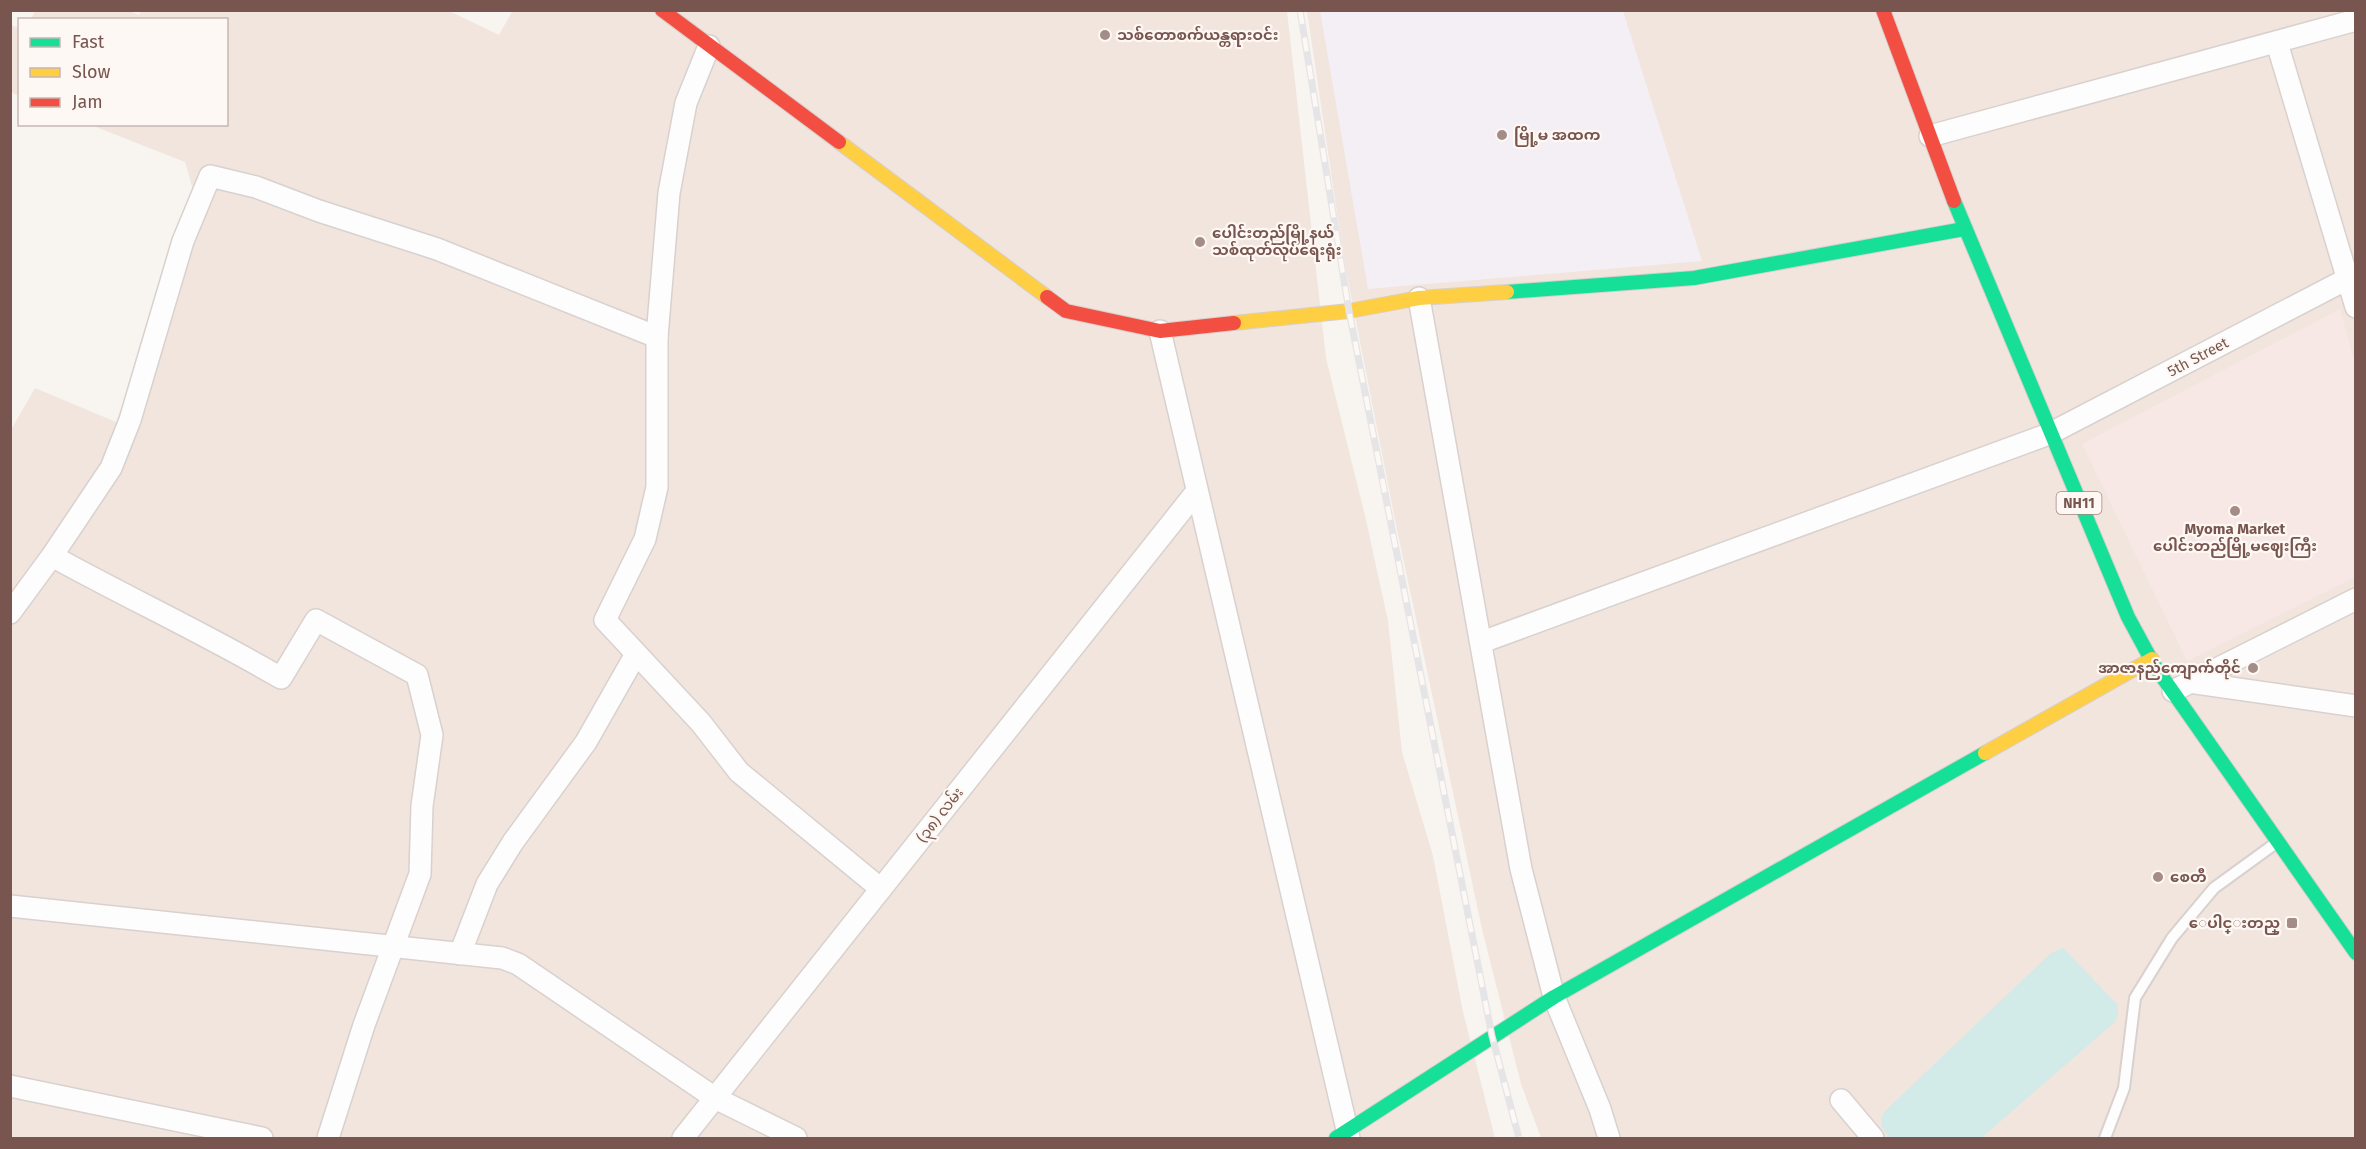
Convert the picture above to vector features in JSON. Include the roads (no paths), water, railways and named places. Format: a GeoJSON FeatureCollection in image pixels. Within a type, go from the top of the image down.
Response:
{"type":"FeatureCollection","features":[{"type":"Feature","properties":{"kind":"main road"},"geometry":{"type":"LineString","coordinates":[[662,10],[1066,311],[1160,331],[1349,311],[1419,298],[1694,278],[1964,229]]}},
{"type":"Feature","properties":{"kind":"main road","name":"NH11"},"geometry":{"type":"LineString","coordinates":[[1883,10],[1964,229],[2128,618],[2151,659],[2181,686],[2279,841],[2355,953]]}},
{"type":"Feature","properties":{"kind":"main road"},"geometry":{"type":"LineString","coordinates":[[1344,1135],[1554,997],[2151,659]]}},
{"type":"Feature","properties":{"kind":"street"},"geometry":{"type":"LineString","coordinates":[[1930,136],[2355,20]]}},
{"type":"Feature","properties":{"kind":"street"},"geometry":{"type":"LineString","coordinates":[[2277,43],[2355,307]]}},
{"type":"Feature","properties":{"kind":"street"},"geometry":{"type":"LineString","coordinates":[[709,46],[686,103],[669,193],[657,336],[657,487],[645,539],[605,620],[701,723],[739,772],[881,890]]}},
{"type":"Feature","properties":{"kind":"street"},"geometry":{"type":"LineString","coordinates":[[10,613],[52,556],[111,468],[130,420],[183,241],[210,176],[256,187],[319,211],[436,249],[657,336]]}},
{"type":"Feature","properties":{"kind":"street","name":"5th Street"},"geometry":{"type":"LineString","coordinates":[[1482,642],[2049,434],[2347,279]]}},
{"type":"Feature","properties":{"kind":"street"},"geometry":{"type":"LineString","coordinates":[[1419,298],[1521,869],[1554,997],[1600,1109],[1609,1138]]}},
{"type":"Feature","properties":{"kind":"street"},"geometry":{"type":"LineString","coordinates":[[1160,331],[1344,1135]]}},
{"type":"Feature","properties":{"kind":"street","name":"(၃၈) လမ်း"},"geometry":{"type":"LineString","coordinates":[[683,1138],[1197,491]]}},
{"type":"Feature","properties":{"kind":"street"},"geometry":{"type":"LineString","coordinates":[[52,556],[127,597],[213,638],[281,678],[316,620],[417,675],[432,735],[422,807],[420,874],[364,1025],[328,1138]]}},
{"type":"Feature","properties":{"kind":"street"},"geometry":{"type":"LineString","coordinates":[[2181,686],[2355,598]]}},
{"type":"Feature","properties":{"kind":"street"},"geometry":{"type":"LineString","coordinates":[[460,954],[487,884],[586,742],[636,654]]}},
{"type":"Feature","properties":{"kind":"street"},"geometry":{"type":"LineString","coordinates":[[2181,686],[2355,706]]}},
{"type":"Feature","properties":{"kind":"street"},"geometry":{"type":"LineString","coordinates":[[10,906],[502,958],[518,964],[715,1098],[796,1138]]}},
{"type":"Feature","properties":{"kind":"street"},"geometry":{"type":"LineString","coordinates":[[10,1086],[262,1138]]}},
{"type":"Feature","properties":{"kind":"street"},"geometry":{"type":"LineString","coordinates":[[1842,1100],[1873,1138]]}},
{"type":"Feature","properties":{"kind":"lane"},"geometry":{"type":"LineString","coordinates":[[2105,1138],[2124,1088],[2135,998],[2172,938],[2214,888],[2279,841]]}},
{"type":"Feature","properties":{"kind":"water"},"geometry":{"type":"Polygon","coordinates":[[[2063,948],[2117,1004],[2118,1014],[2115,1022],[1981,1138],[1891,1138],[1882,1126],[1881,1120],[1884,1112],[2051,953],[2063,948]]]}},
{"type":"Feature","properties":{"kind":"railway"},"geometry":{"type":"LineString","coordinates":[[1300,10],[1349,311],[1492,1036],[1519,1138]]}},
{"type":"Feature","properties":{"kind":"place","name":"သစ်တောစက်ယန္တရားဝင်း"},"geometry":{"type":"Point","coordinates":[1105,35]}},
{"type":"Feature","properties":{"kind":"place","name":"မြို့မ အထက"},"geometry":{"type":"Point","coordinates":[1502,135]}},
{"type":"Feature","properties":{"kind":"place","name":"ပေါင်းတည်မြို့နယ် သစ်ထုတ်လုပ်ရေးရုံး"},"geometry":{"type":"Point","coordinates":[1200,242]}},
{"type":"Feature","properties":{"kind":"place","name":"Myoma Market ပေါင်းတည်မြို့မဈေးကြီး"},"geometry":{"type":"Point","coordinates":[2235,511]}},
{"type":"Feature","properties":{"kind":"place","name":"အာဇာနည်ကျောက်တိုင်"},"geometry":{"type":"Point","coordinates":[2253,668]}},
{"type":"Feature","properties":{"kind":"place","name":"စေတီ"},"geometry":{"type":"Point","coordinates":[2158,877]}},
{"type":"Feature","properties":{"kind":"place","name":"ေပါင္းတည္"},"geometry":{"type":"Point","coordinates":[2292,923]}}]}
